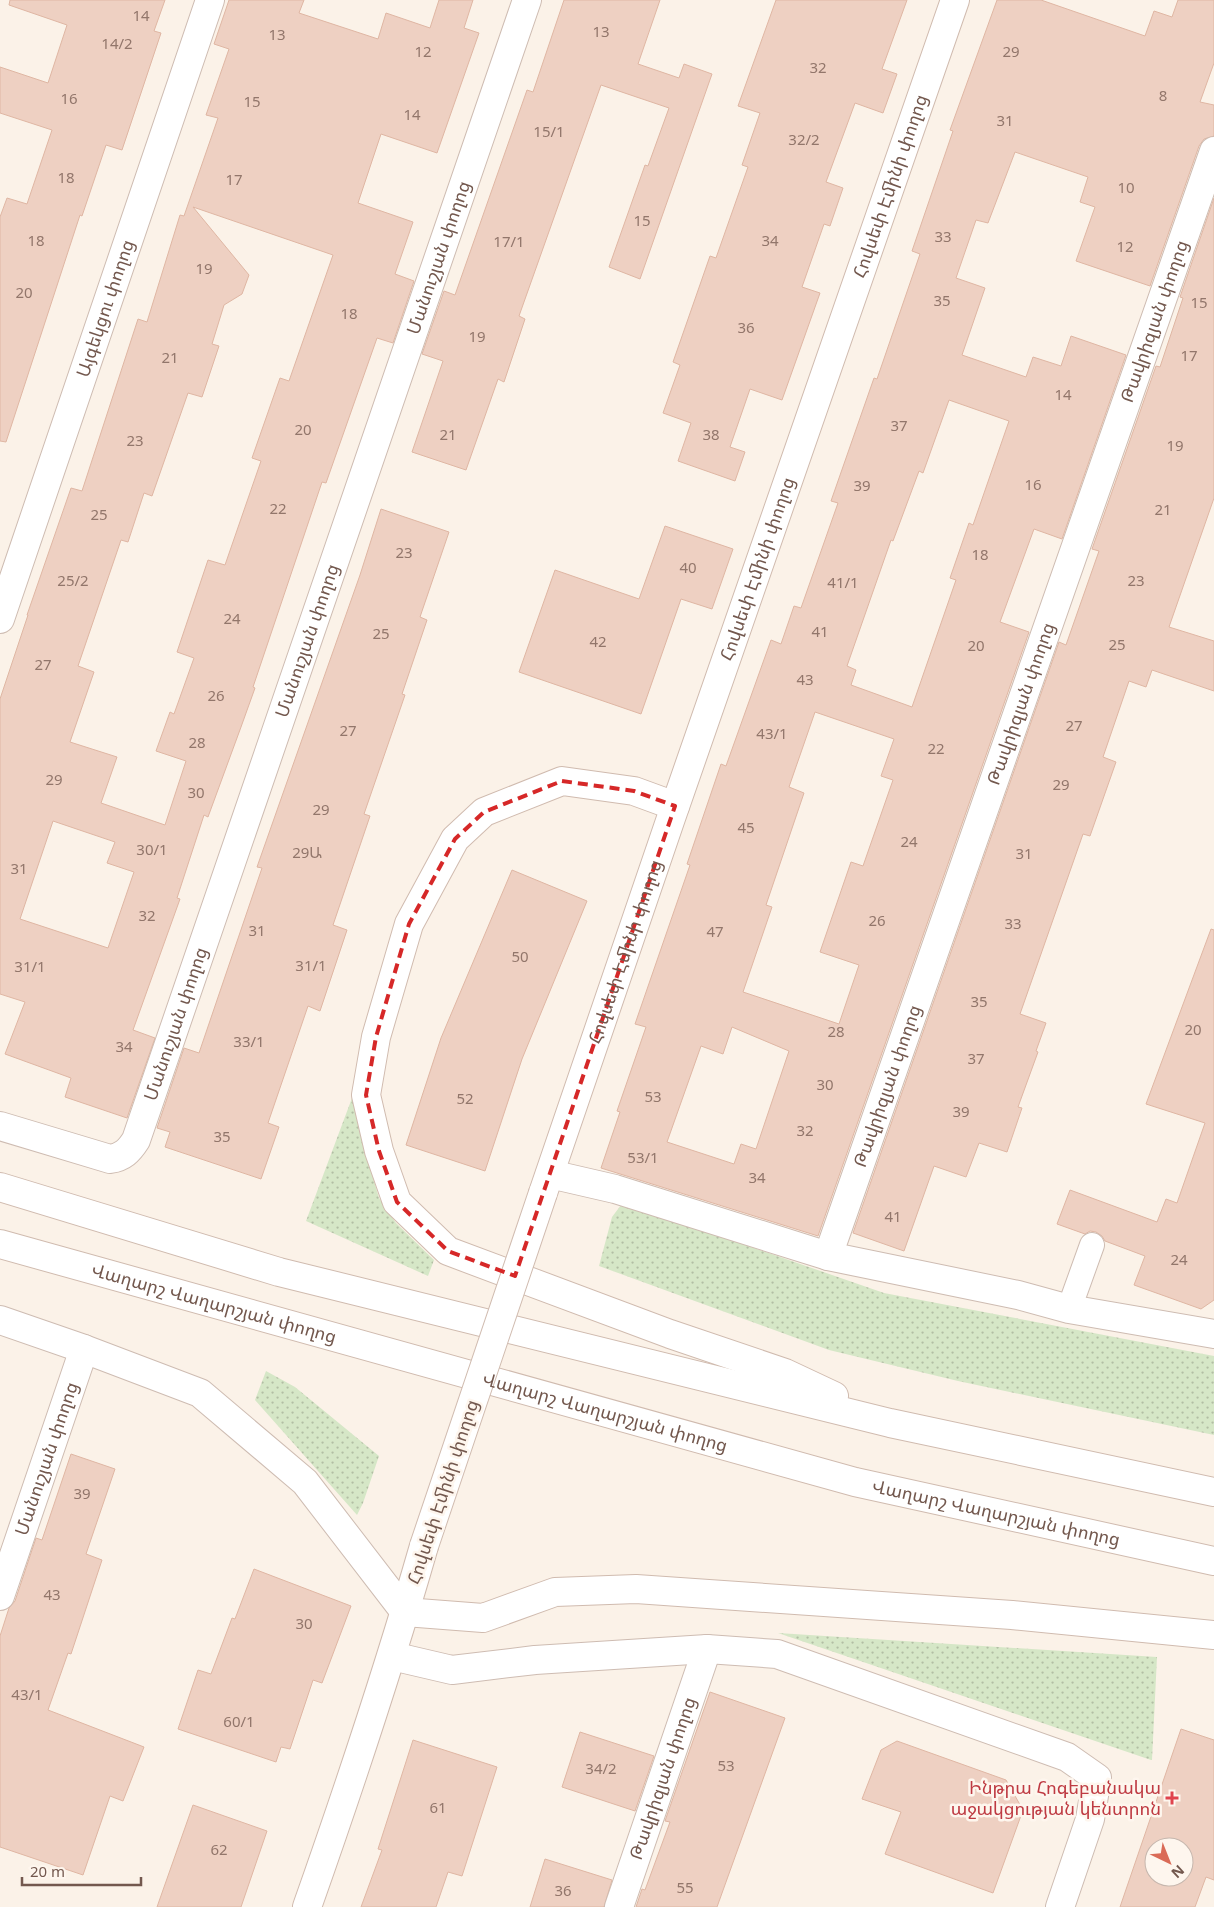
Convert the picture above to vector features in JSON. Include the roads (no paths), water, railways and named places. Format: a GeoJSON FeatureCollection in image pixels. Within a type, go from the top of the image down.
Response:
{"type":"FeatureCollection","features":[{"type":"Feature","properties":{"kind":"street","name":"Այգեկցու փողոց"},"geometry":{"type":"LineString","coordinates":[[0,618],[210,0]]}},
{"type":"Feature","properties":{"kind":"street","name":"Մանուշյան փողոց"},"geometry":{"type":"LineString","coordinates":[[0,1126],[110,1159],[120,1158],[130,1150],[136,1140],[527,0]]}},
{"type":"Feature","properties":{"kind":"street","name":"Հովսեփ Էմինի փողոց"},"geometry":{"type":"LineString","coordinates":[[307,1907],[341,1812],[392,1656],[424,1546],[546,1184],[955,0]]}},
{"type":"Feature","properties":{"kind":"street","name":"Թավրիզյան փողոց"},"geometry":{"type":"LineString","coordinates":[[828,1256],[1214,151]]}},
{"type":"Feature","properties":{"kind":"street"},"geometry":{"type":"LineString","coordinates":[[675,806],[634,791],[562,781],[484,812],[455,839],[409,924],[376,1037],[366,1095],[382,1160],[397,1202],[448,1251],[670,1334],[785,1373],[890,1422]]}},
{"type":"Feature","properties":{"kind":"street"},"geometry":{"type":"LineString","coordinates":[[546,1184],[615,1189],[828,1256],[1018,1295],[1069,1309],[1214,1334]]}},
{"type":"Feature","properties":{"kind":"street"},"geometry":{"type":"LineString","coordinates":[[0,1187],[279,1272],[890,1422],[1214,1492]]}},
{"type":"Feature","properties":{"kind":"street","name":"Վաղարշ Վաղարշյան փողոց"},"geometry":{"type":"LineString","coordinates":[[0,1244],[855,1482],[1214,1561]]}},
{"type":"Feature","properties":{"kind":"street"},"geometry":{"type":"LineString","coordinates":[[0,1320],[84,1349],[200,1393],[305,1482],[405,1612],[483,1618],[555,1592],[636,1589],[1012,1614],[1214,1635]]}},
{"type":"Feature","properties":{"kind":"street","name":"Մանուշյան փողոց"},"geometry":{"type":"LineString","coordinates":[[0,1596],[84,1349]]}},
{"type":"Feature","properties":{"kind":"street"},"geometry":{"type":"LineString","coordinates":[[392,1656],[452,1670],[535,1660],[707,1649],[777,1654],[1067,1757],[1097,1778],[1090,1819],[1060,1907]]}},
{"type":"Feature","properties":{"kind":"street","name":"Թավրիզյան փողոց"},"geometry":{"type":"LineString","coordinates":[[619,1907],[707,1649]]}},
{"type":"Feature","properties":{"kind":"lane"},"geometry":{"type":"LineString","coordinates":[[1069,1309],[1092,1245]]}},
{"type":"Feature","properties":{"kind":"place","name":"Ինթրա Հոգեբանակա աջակցության կենտրոն"},"geometry":{"type":"Point","coordinates":[1172,1798]}}]}
